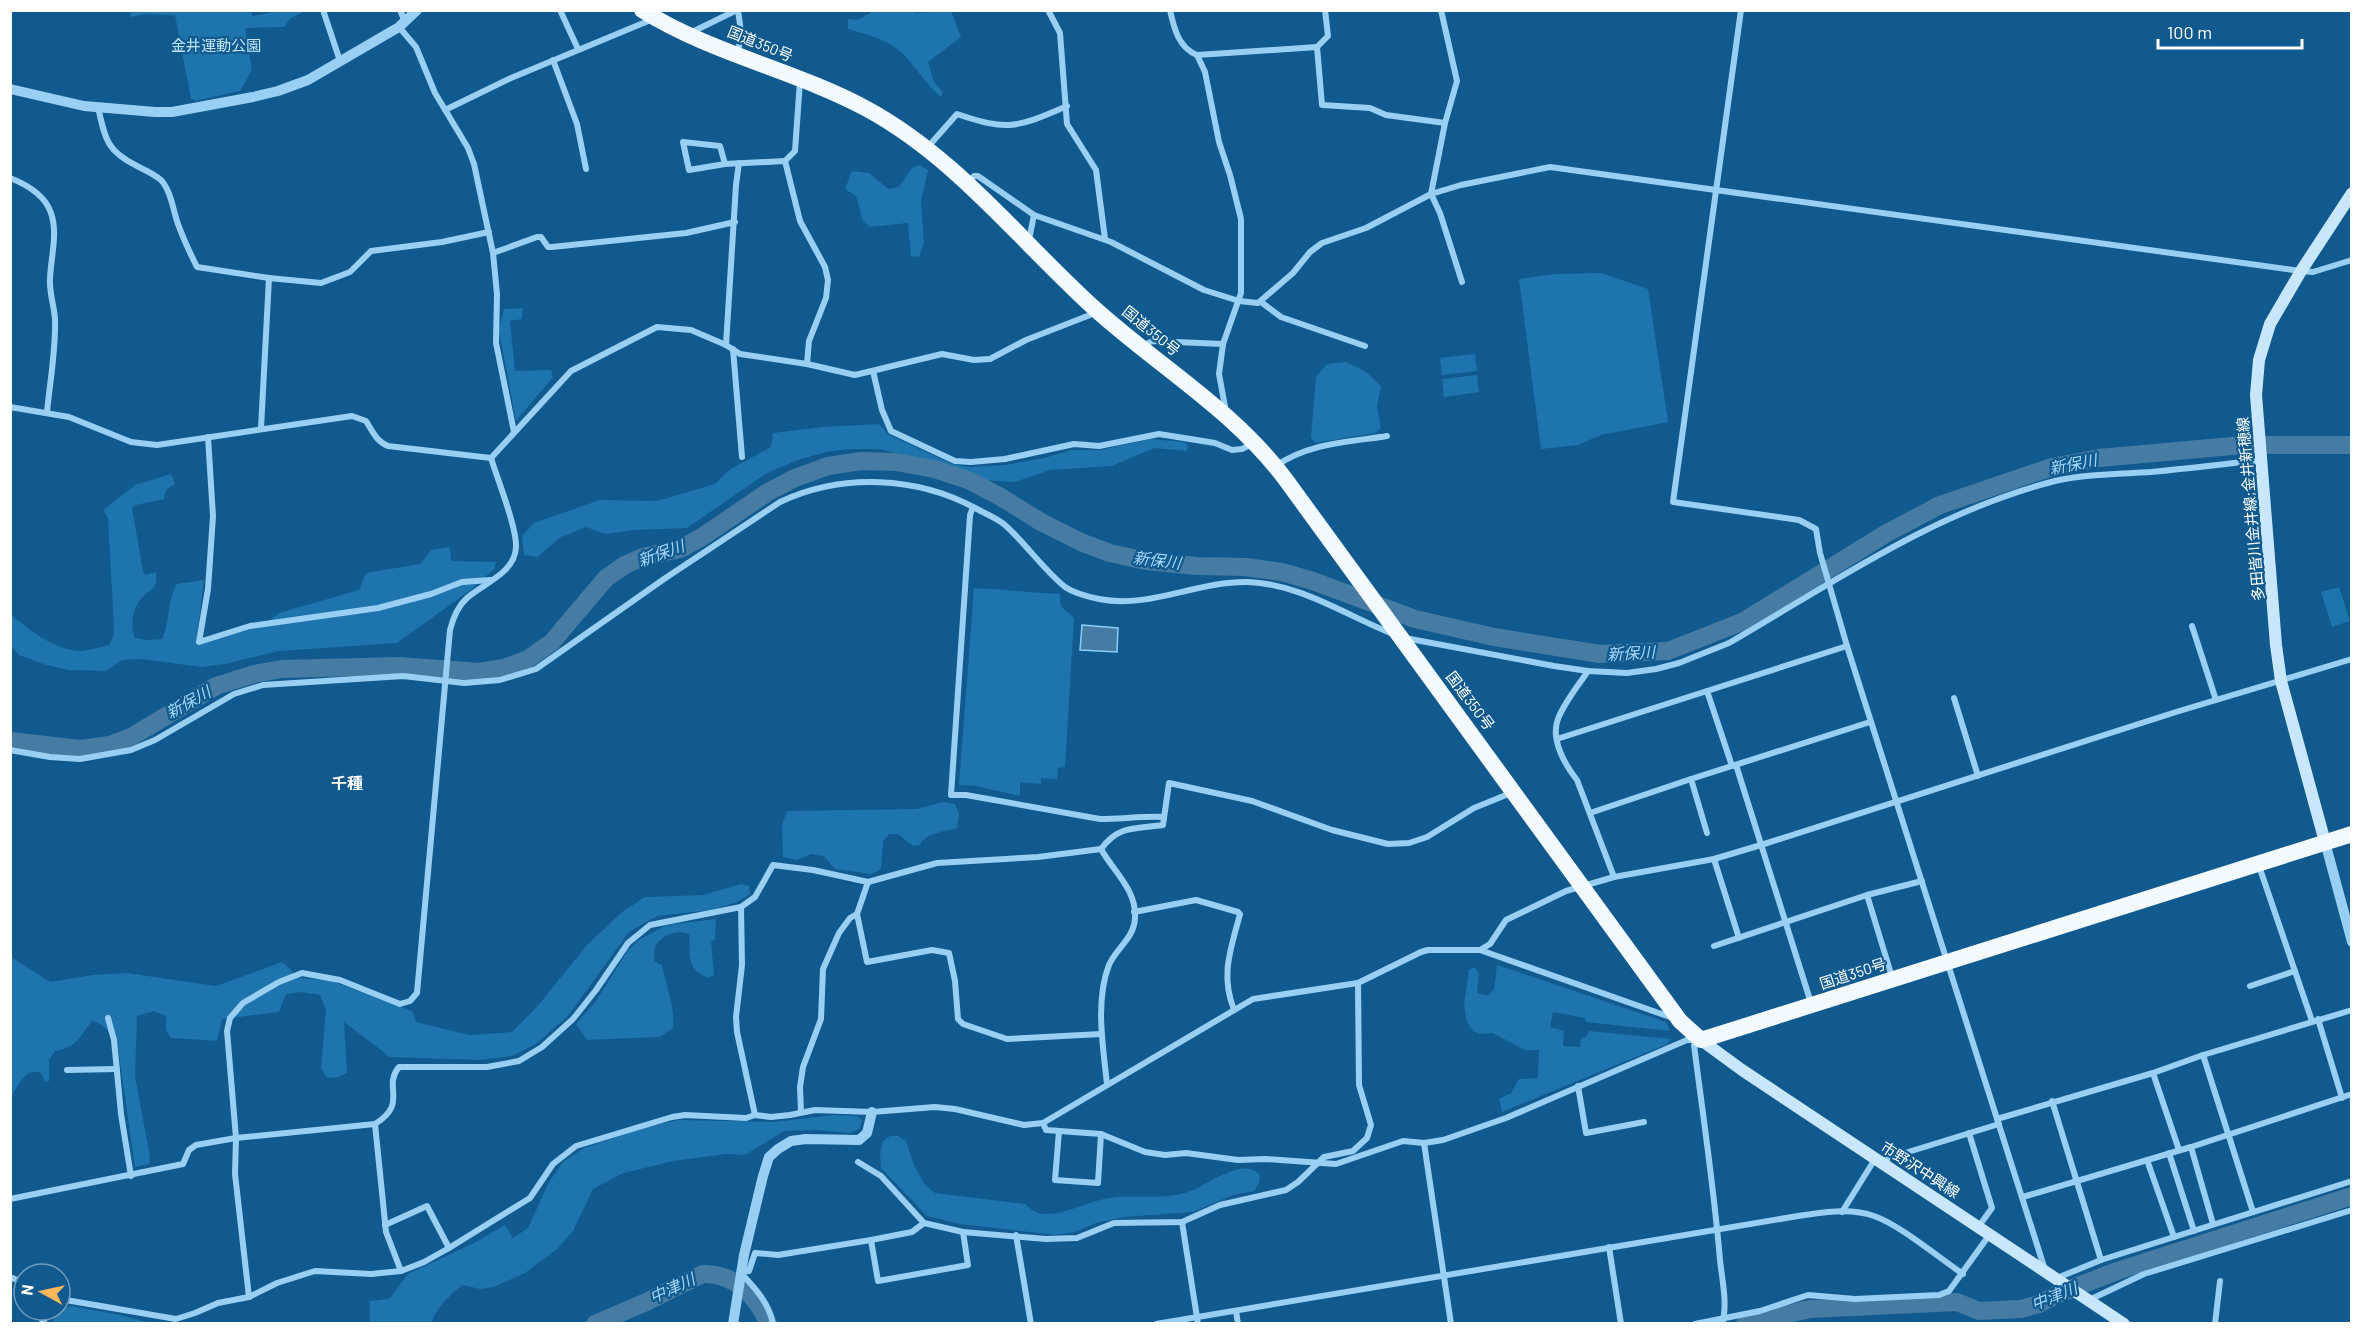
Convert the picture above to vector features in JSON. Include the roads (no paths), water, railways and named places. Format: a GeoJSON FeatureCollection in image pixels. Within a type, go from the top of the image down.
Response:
{"type":"FeatureCollection","features":[{"type":"Feature","properties":{"kind":"highway","name":"国道350号"},"geometry":{"type":"LineString","coordinates":[[649,14],[689,35],[867,109],[927,148],[968,183],[1095,309],[1227,416],[1255,442],[1515,792],[1680,1021],[1701,1040],[2352,834]]}},
{"type":"Feature","properties":{"kind":"main road","name":"多田皆川金井線;金井新穂線"},"geometry":{"type":"LineString","coordinates":[[2325,842],[2281,681],[2276,645],[2257,377],[2270,324],[2301,271],[2352,193]]}},
{"type":"Feature","properties":{"kind":"main road","name":"市野沢中興線"},"geometry":{"type":"LineString","coordinates":[[1701,1040],[1876,1160],[1980,1226],[2124,1323]]}},
{"type":"Feature","properties":{"kind":"street"},"geometry":{"type":"LineString","coordinates":[[323,10],[340,61]]}},
{"type":"Feature","properties":{"kind":"street"},"geometry":{"type":"LineString","coordinates":[[400,10],[402,25],[416,48],[435,93],[468,148],[474,164],[493,253],[497,294],[496,343],[514,432]]}},
{"type":"Feature","properties":{"kind":"street"},"geometry":{"type":"LineString","coordinates":[[10,89],[61,101],[172,112],[253,97],[292,87],[402,25],[417,10]]}},
{"type":"Feature","properties":{"kind":"street"},"geometry":{"type":"LineString","coordinates":[[560,10],[578,49]]}},
{"type":"Feature","properties":{"kind":"street"},"geometry":{"type":"LineString","coordinates":[[689,35],[738,10],[741,32],[738,55]]}},
{"type":"Feature","properties":{"kind":"street"},"geometry":{"type":"LineString","coordinates":[[1048,10],[1060,33],[1067,124],[1096,170],[1106,239]]}},
{"type":"Feature","properties":{"kind":"street"},"geometry":{"type":"LineString","coordinates":[[1170,10],[1178,37],[1188,51],[1197,55],[1317,47],[1328,36],[1325,10]]}},
{"type":"Feature","properties":{"kind":"street"},"geometry":{"type":"LineString","coordinates":[[1442,10],[1457,81],[1445,123],[1431,194],[1444,223],[1462,282]]}},
{"type":"Feature","properties":{"kind":"street"},"geometry":{"type":"LineString","coordinates":[[1741,10],[1673,502],[1799,520],[1816,529],[1820,553],[1870,722],[2045,1270]]}},
{"type":"Feature","properties":{"kind":"street"},"geometry":{"type":"LineString","coordinates":[[445,110],[649,14]]}},
{"type":"Feature","properties":{"kind":"street"},"geometry":{"type":"LineString","coordinates":[[1317,47],[1322,105],[1370,108],[1386,115],[1445,123]]}},
{"type":"Feature","properties":{"kind":"street"},"geometry":{"type":"LineString","coordinates":[[1197,55],[1204,72],[1219,142],[1241,219],[1242,266],[1239,301],[1223,344],[1219,374],[1227,416]]}},
{"type":"Feature","properties":{"kind":"street"},"geometry":{"type":"LineString","coordinates":[[553,60],[576,124],[586,170]]}},
{"type":"Feature","properties":{"kind":"street"},"geometry":{"type":"LineString","coordinates":[[725,164],[720,146],[683,142],[689,170],[725,164],[785,161],[795,151],[800,80]]}},
{"type":"Feature","properties":{"kind":"street"},"geometry":{"type":"LineString","coordinates":[[98,106],[105,138],[111,148],[123,159],[161,180],[167,189],[178,226],[197,267],[321,283],[350,272],[371,251],[442,242],[489,232]]}},
{"type":"Feature","properties":{"kind":"street"},"geometry":{"type":"LineString","coordinates":[[927,148],[957,114],[996,125],[1016,125],[1028,123],[1067,106]]}},
{"type":"Feature","properties":{"kind":"street"},"geometry":{"type":"LineString","coordinates":[[785,161],[800,221],[825,267],[828,280],[826,298],[809,341],[807,364]]}},
{"type":"Feature","properties":{"kind":"street"},"geometry":{"type":"LineString","coordinates":[[726,345],[736,185],[740,163]]}},
{"type":"Feature","properties":{"kind":"street"},"geometry":{"type":"LineString","coordinates":[[1261,302],[1322,243],[1366,228],[1431,194],[1461,185],[1550,167],[2301,271],[2313,272],[2352,260]]}},
{"type":"Feature","properties":{"kind":"street"},"geometry":{"type":"LineString","coordinates":[[968,183],[974,176],[978,176],[1034,215],[1106,239],[1204,290],[1248,303],[1261,302],[1281,316],[1365,346]]}},
{"type":"Feature","properties":{"kind":"street"},"geometry":{"type":"LineString","coordinates":[[10,178],[36,192],[45,200],[55,226],[50,280],[55,319],[54,351],[47,412]]}},
{"type":"Feature","properties":{"kind":"street"},"geometry":{"type":"LineString","coordinates":[[1030,235],[1034,215]]}},
{"type":"Feature","properties":{"kind":"street"},"geometry":{"type":"LineString","coordinates":[[493,253],[537,237],[541,237],[548,247],[552,247],[686,233],[735,222]]}},
{"type":"Feature","properties":{"kind":"street"},"geometry":{"type":"LineString","coordinates":[[261,428],[269,278]]}},
{"type":"Feature","properties":{"kind":"street"},"geometry":{"type":"LineString","coordinates":[[491,458],[571,371],[657,327],[691,330],[726,345],[740,354],[807,364],[855,375],[942,354],[974,360],[990,359],[1026,340],[1090,315],[1095,309]]}},
{"type":"Feature","properties":{"kind":"street"},"geometry":{"type":"LineString","coordinates":[[1142,347],[1152,341],[1223,344]]}},
{"type":"Feature","properties":{"kind":"street"},"geometry":{"type":"LineString","coordinates":[[733,349],[742,457]]}},
{"type":"Feature","properties":{"kind":"street"},"geometry":{"type":"LineString","coordinates":[[873,371],[882,410],[891,431],[955,461],[986,463],[1074,444],[1099,446],[1160,434],[1215,443],[1232,450],[1242,449],[1255,442]]}},
{"type":"Feature","properties":{"kind":"street"},"geometry":{"type":"LineString","coordinates":[[10,407],[69,417],[131,442],[145,444],[165,444],[352,416],[366,421],[375,438],[388,446],[491,458]]}},
{"type":"Feature","properties":{"kind":"street"},"geometry":{"type":"LineString","coordinates":[[1275,466],[1302,451],[1388,436]]}},
{"type":"Feature","properties":{"kind":"street"},"geometry":{"type":"LineString","coordinates":[[208,437],[213,516],[208,589],[199,642],[272,622],[378,608],[431,594],[462,582],[496,578]]}},
{"type":"Feature","properties":{"kind":"street"},"geometry":{"type":"LineString","coordinates":[[249,1297],[235,1174],[236,1138],[227,1031],[230,1018],[235,1009],[243,1003],[279,982],[302,974],[340,980],[400,1004],[410,1001],[417,993],[447,651],[454,616],[466,599],[509,566],[515,554],[516,544],[491,458]]}},
{"type":"Feature","properties":{"kind":"street"},"geometry":{"type":"LineString","coordinates":[[10,750],[50,757],[80,759],[131,750],[155,740],[234,694],[263,685],[403,676],[464,683],[500,680],[536,669],[768,509],[798,494],[866,482],[898,483],[950,495],[1003,523],[1066,588],[1085,595],[1127,602],[1148,600],[1201,587],[1247,582],[1272,585],[1320,600],[1357,619],[1395,632],[1588,671],[1627,673],[1656,669],[1701,655],[1729,643],[1897,544],[1987,503],[2056,481],[2251,461],[2262,462]]}},
{"type":"Feature","properties":{"kind":"street"},"geometry":{"type":"LineString","coordinates":[[973,507],[970,515],[951,795],[966,795],[1100,819],[1135,816],[1164,817]]}},
{"type":"Feature","properties":{"kind":"street"},"geometry":{"type":"LineString","coordinates":[[2192,626],[2216,700]]}},
{"type":"Feature","properties":{"kind":"street"},"geometry":{"type":"LineString","coordinates":[[1557,739],[1847,646]]}},
{"type":"Feature","properties":{"kind":"street"},"geometry":{"type":"LineString","coordinates":[[1480,950],[1491,944],[1502,924],[1510,917],[1566,891],[1614,877],[1714,859],[2352,659]]}},
{"type":"Feature","properties":{"kind":"street"},"geometry":{"type":"LineString","coordinates":[[1588,671],[1558,719],[1557,739],[1568,768],[1577,780],[1614,877]]}},
{"type":"Feature","properties":{"kind":"street"},"geometry":{"type":"LineString","coordinates":[[1707,691],[1761,845],[1812,1006]]}},
{"type":"Feature","properties":{"kind":"street"},"geometry":{"type":"LineString","coordinates":[[1954,698],[1978,776]]}},
{"type":"Feature","properties":{"kind":"street"},"geometry":{"type":"LineString","coordinates":[[1590,813],[1870,722]]}},
{"type":"Feature","properties":{"kind":"street"},"geometry":{"type":"LineString","coordinates":[[1691,780],[1707,832]]}},
{"type":"Feature","properties":{"kind":"street"},"geometry":{"type":"LineString","coordinates":[[10,1199],[183,1164],[189,1150],[196,1146],[236,1138],[375,1124],[386,1117],[393,1107],[394,1077],[399,1067],[487,1067],[519,1061],[542,1047],[573,1018],[628,944],[650,925],[741,907],[755,897],[773,865],[813,870],[868,882],[937,863],[1101,849],[1114,834],[1125,830],[1163,825],[1168,783],[1252,801],[1332,830],[1388,844],[1427,837],[1474,808],[1515,792]]}},
{"type":"Feature","properties":{"kind":"street"},"geometry":{"type":"LineString","coordinates":[[2325,842],[2352,942]]}},
{"type":"Feature","properties":{"kind":"street"},"geometry":{"type":"LineString","coordinates":[[1101,849],[1108,862],[1124,880],[1134,912],[1132,932],[1109,964],[1103,989],[1101,1034],[1107,1084]]}},
{"type":"Feature","properties":{"kind":"street"},"geometry":{"type":"LineString","coordinates":[[1714,859],[1739,938]]}},
{"type":"Feature","properties":{"kind":"street"},"geometry":{"type":"LineString","coordinates":[[2258,864],[2342,1098]]}},
{"type":"Feature","properties":{"kind":"street"},"geometry":{"type":"LineString","coordinates":[[1714,946],[1867,895],[1922,881]]}},
{"type":"Feature","properties":{"kind":"street"},"geometry":{"type":"LineString","coordinates":[[868,882],[857,914],[867,962],[932,950],[949,953],[956,981],[958,1019],[963,1024],[1007,1039],[1101,1034]]}},
{"type":"Feature","properties":{"kind":"street"},"geometry":{"type":"LineString","coordinates":[[1867,895],[1893,980]]}},
{"type":"Feature","properties":{"kind":"street"},"geometry":{"type":"LineString","coordinates":[[1134,912],[1196,900],[1238,912],[1240,914],[1227,964],[1228,993],[1234,1010]]}},
{"type":"Feature","properties":{"kind":"street"},"geometry":{"type":"LineString","coordinates":[[741,907],[742,965],[736,1017],[737,1032],[755,1115]]}},
{"type":"Feature","properties":{"kind":"street"},"geometry":{"type":"LineString","coordinates":[[801,1112],[800,1086],[803,1067],[821,1019],[824,969],[839,933],[850,918],[857,914]]}},
{"type":"Feature","properties":{"kind":"street"},"geometry":{"type":"LineString","coordinates":[[72,1302],[176,1319],[218,1304],[249,1297],[277,1283],[315,1271],[371,1274],[401,1271],[450,1248],[530,1198],[553,1164],[576,1146],[672,1117],[685,1115],[746,1118],[755,1115],[771,1117],[816,1110],[873,1113],[935,1107],[955,1109],[1024,1125],[1043,1123],[1253,999],[1358,983],[1421,952],[1439,949],[1480,950],[1680,1021]]}},
{"type":"Feature","properties":{"kind":"street"},"geometry":{"type":"LineString","coordinates":[[2250,986],[2295,971]]}},
{"type":"Feature","properties":{"kind":"street"},"geometry":{"type":"LineString","coordinates":[[858,1162],[880,1176],[924,1223],[963,1232],[1064,1239],[1091,1233],[1114,1223],[1182,1222],[1220,1205],[1286,1190],[1324,1157],[1353,1151],[1367,1138],[1371,1125],[1359,1085],[1358,983]]}},
{"type":"Feature","properties":{"kind":"street"},"geometry":{"type":"LineString","coordinates":[[1842,1212],[1876,1160],[1969,1133],[2052,1101],[2153,1073],[2352,1010]]}},
{"type":"Feature","properties":{"kind":"street"},"geometry":{"type":"LineString","coordinates":[[108,1018],[114,1040],[130,1176]]}},
{"type":"Feature","properties":{"kind":"street"},"geometry":{"type":"LineString","coordinates":[[1043,1123],[1046,1130],[1101,1134],[1145,1152],[1165,1155],[1186,1153],[1238,1160],[1265,1159],[1336,1164],[1403,1141],[1424,1143],[1443,1140],[1506,1118],[1687,1040],[1701,1040]]}},
{"type":"Feature","properties":{"kind":"street"},"geometry":{"type":"LineString","coordinates":[[1701,1040],[1694,1045],[1718,1231],[1723,1320]]}},
{"type":"Feature","properties":{"kind":"street"},"geometry":{"type":"LineString","coordinates":[[2203,1056],[2253,1212]]}},
{"type":"Feature","properties":{"kind":"street"},"geometry":{"type":"LineString","coordinates":[[67,1070],[117,1069]]}},
{"type":"Feature","properties":{"kind":"street"},"geometry":{"type":"LineString","coordinates":[[2153,1073],[2179,1150]]}},
{"type":"Feature","properties":{"kind":"street"},"geometry":{"type":"LineString","coordinates":[[1578,1086],[1586,1133],[1644,1122]]}},
{"type":"Feature","properties":{"kind":"street"},"geometry":{"type":"LineString","coordinates":[[2023,1197],[2191,1147],[2352,1094]]}},
{"type":"Feature","properties":{"kind":"street"},"geometry":{"type":"LineString","coordinates":[[2052,1101],[2102,1260]]}},
{"type":"Feature","properties":{"kind":"street"},"geometry":{"type":"LineString","coordinates":[[733,1323],[740,1275],[769,1157],[791,1141],[859,1140],[867,1133],[873,1113]]}},
{"type":"Feature","properties":{"kind":"street"},"geometry":{"type":"LineString","coordinates":[[375,1124],[385,1225],[401,1271]]}},
{"type":"Feature","properties":{"kind":"street"},"geometry":{"type":"LineString","coordinates":[[1059,1131],[1055,1180],[1098,1183],[1101,1134]]}},
{"type":"Feature","properties":{"kind":"street"},"geometry":{"type":"LineString","coordinates":[[1969,1133],[1992,1208],[1980,1226]]}},
{"type":"Feature","properties":{"kind":"street"},"geometry":{"type":"LineString","coordinates":[[1424,1143],[1451,1323]]}},
{"type":"Feature","properties":{"kind":"street"},"geometry":{"type":"LineString","coordinates":[[2191,1147],[2213,1224]]}},
{"type":"Feature","properties":{"kind":"street"},"geometry":{"type":"LineString","coordinates":[[2169,1153],[2194,1230]]}},
{"type":"Feature","properties":{"kind":"street"},"geometry":{"type":"LineString","coordinates":[[2148,1160],[2174,1237]]}},
{"type":"Feature","properties":{"kind":"street"},"geometry":{"type":"LineString","coordinates":[[2060,1280],[2102,1260],[2352,1181]]}},
{"type":"Feature","properties":{"kind":"street"},"geometry":{"type":"LineString","coordinates":[[385,1225],[427,1206],[450,1248]]}},
{"type":"Feature","properties":{"kind":"street"},"geometry":{"type":"LineString","coordinates":[[2087,1299],[2144,1274],[2352,1210]]}},
{"type":"Feature","properties":{"kind":"street"},"geometry":{"type":"LineString","coordinates":[[1155,1323],[1197,1320],[1236,1311],[1609,1247],[1718,1231],[1792,1217],[1842,1212],[1874,1216],[1888,1222],[1963,1274]]}},
{"type":"Feature","properties":{"kind":"street"},"geometry":{"type":"LineString","coordinates":[[1182,1222],[1197,1320]]}},
{"type":"Feature","properties":{"kind":"street"},"geometry":{"type":"LineString","coordinates":[[740,1275],[749,1271],[755,1253],[778,1255],[871,1240],[912,1232],[924,1223]]}},
{"type":"Feature","properties":{"kind":"street"},"geometry":{"type":"LineString","coordinates":[[871,1240],[878,1281],[968,1265],[963,1232]]}},
{"type":"Feature","properties":{"kind":"street"},"geometry":{"type":"LineString","coordinates":[[1695,1323],[1723,1320],[1760,1311],[1808,1295],[1855,1299],[1939,1295],[1948,1291],[1963,1274],[1991,1234]]}},
{"type":"Feature","properties":{"kind":"street"},"geometry":{"type":"LineString","coordinates":[[1016,1235],[1031,1323]]}},
{"type":"Feature","properties":{"kind":"street"},"geometry":{"type":"LineString","coordinates":[[1609,1247],[1621,1323]]}},
{"type":"Feature","properties":{"kind":"street"},"geometry":{"type":"LineString","coordinates":[[740,1275],[758,1292],[768,1306],[773,1323]]}},
{"type":"Feature","properties":{"kind":"street"},"geometry":{"type":"LineString","coordinates":[[2215,1323],[2220,1281]]}},
{"type":"Feature","properties":{"kind":"street"},"geometry":{"type":"LineString","coordinates":[[1236,1311],[1238,1323]]}},
{"type":"Feature","properties":{"kind":"waterway","name":"新保川"},"geometry":{"type":"LineString","coordinates":[[10,741],[80,749],[110,745],[131,737],[216,686],[254,674],[282,669],[399,666],[479,672],[504,668],[528,659],[552,642],[606,578],[625,565],[643,557],[680,549],[702,537],[768,492],[795,478],[828,466],[861,461],[896,462],[934,469],[968,480],[1041,522],[1083,543],[1110,553],[1146,561],[1197,566],[1246,567],[1282,572],[1313,581],[1415,619],[1494,637],[1600,654],[1668,651],[1744,621],[1887,533],[1940,505],[2052,467],[2099,458],[2243,445],[2352,445]]}},
{"type":"Feature","properties":{"kind":"waterway","name":"中津川"},"geometry":{"type":"LineString","coordinates":[[1745,1324],[1810,1309],[1957,1302],[1979,1311],[2021,1309],[2039,1304],[2060,1293],[2117,1271],[2352,1196]]}},
{"type":"Feature","properties":{"kind":"waterway","name":"中津川"},"geometry":{"type":"LineString","coordinates":[[595,1324],[703,1274],[724,1277],[743,1288],[758,1304],[768,1324]]}},
{"type":"Feature","properties":{"kind":"district","name":"千種"},"geometry":{"type":"Point","coordinates":[347,783]}},
{"type":"Feature","properties":{"kind":"park label","name":"金井運動公園"},"geometry":{"type":"Point","coordinates":[216,46]}}]}
